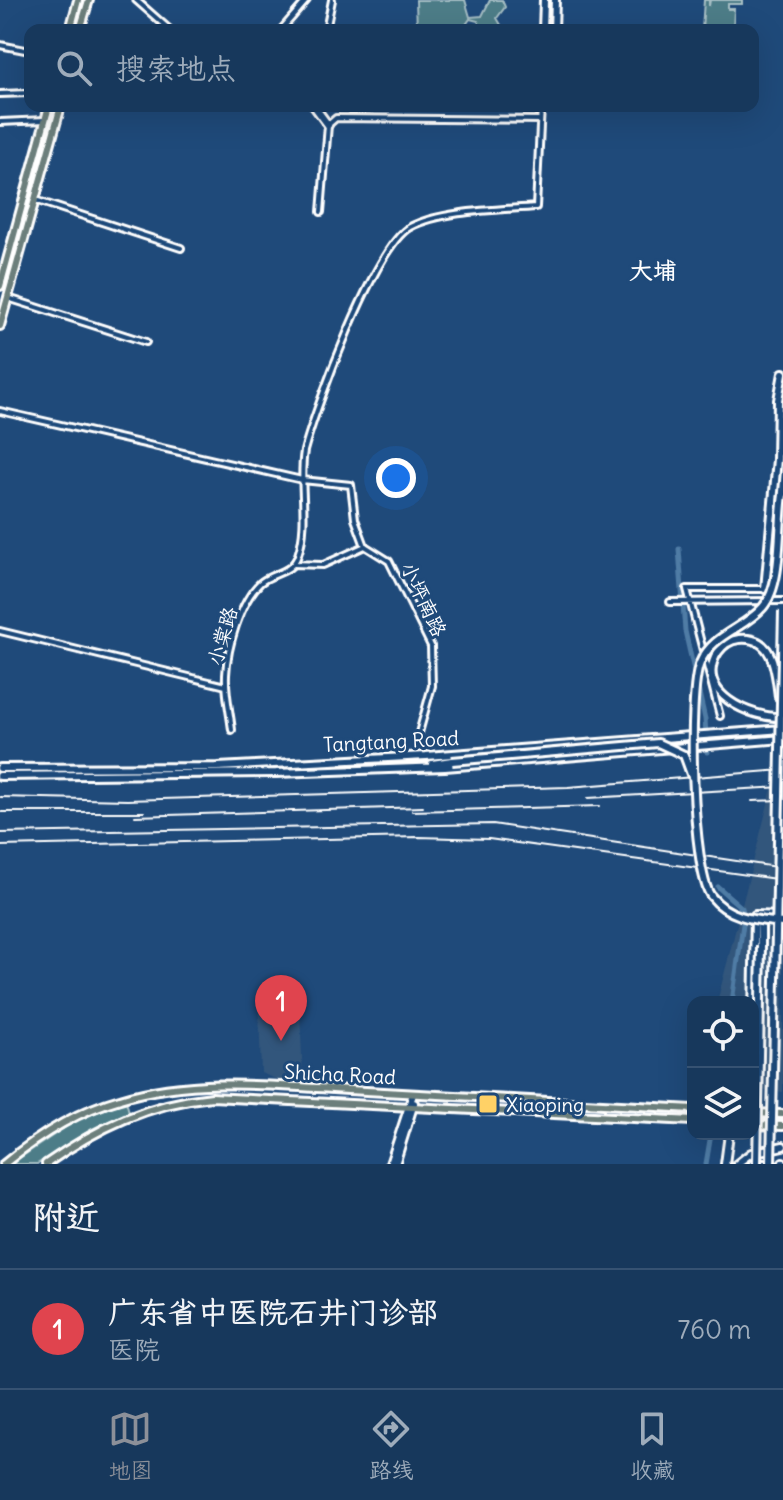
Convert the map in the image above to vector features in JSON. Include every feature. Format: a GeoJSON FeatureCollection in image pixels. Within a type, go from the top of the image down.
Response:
{"type":"FeatureCollection","features":[{"type":"Feature","properties":{"kind":"main road"},"geometry":{"type":"LineString","coordinates":[[72,24],[78,0]]}},
{"type":"Feature","properties":{"kind":"main road"},"geometry":{"type":"LineString","coordinates":[[82,24],[89,0]]}},
{"type":"Feature","properties":{"kind":"main road"},"geometry":{"type":"LineString","coordinates":[[0,286],[47,112]]}},
{"type":"Feature","properties":{"kind":"main road"},"geometry":{"type":"LineString","coordinates":[[0,326],[59,112]]}},
{"type":"Feature","properties":{"kind":"main road","name":"Shicha Road"},"geometry":{"type":"LineString","coordinates":[[4,1164],[80,1114],[150,1091],[212,1085],[687,1109]]}},
{"type":"Feature","properties":{"kind":"main road","name":"Shicha Road"},"geometry":{"type":"LineString","coordinates":[[46,1164],[112,1123],[186,1100],[240,1097],[687,1121]]}},
{"type":"Feature","properties":{"kind":"main road"},"geometry":{"type":"LineString","coordinates":[[759,1113],[783,1114]]}},
{"type":"Feature","properties":{"kind":"main road"},"geometry":{"type":"LineString","coordinates":[[759,1125],[783,1126]]}},
{"type":"Feature","properties":{"kind":"street"},"geometry":{"type":"LineString","coordinates":[[136,0],[163,24]]}},
{"type":"Feature","properties":{"kind":"street"},"geometry":{"type":"LineString","coordinates":[[286,24],[307,0]]}},
{"type":"Feature","properties":{"kind":"street"},"geometry":{"type":"LineString","coordinates":[[543,24],[544,0]]}},
{"type":"Feature","properties":{"kind":"street"},"geometry":{"type":"LineString","coordinates":[[554,24],[555,0]]}},
{"type":"Feature","properties":{"kind":"street"},"geometry":{"type":"LineString","coordinates":[[327,24],[332,1]]}},
{"type":"Feature","properties":{"kind":"street"},"geometry":{"type":"LineString","coordinates":[[0,45],[24,50]]}},
{"type":"Feature","properties":{"kind":"street"},"geometry":{"type":"LineString","coordinates":[[0,94],[24,93]]}},
{"type":"Feature","properties":{"kind":"street"},"geometry":{"type":"LineString","coordinates":[[318,112],[328,125],[321,212]]}},
{"type":"Feature","properties":{"kind":"street"},"geometry":{"type":"LineString","coordinates":[[0,411],[302,480],[351,485],[355,519],[365,546],[323,565],[294,564],[305,516],[302,480],[312,424],[346,334],[401,234],[428,220],[536,207],[541,112]]}},
{"type":"Feature","properties":{"kind":"street"},"geometry":{"type":"LineString","coordinates":[[328,125],[343,117],[540,120]]}},
{"type":"Feature","properties":{"kind":"street"},"geometry":{"type":"LineString","coordinates":[[0,122],[45,120]]}},
{"type":"Feature","properties":{"kind":"street"},"geometry":{"type":"LineString","coordinates":[[35,200],[181,248]]}},
{"type":"Feature","properties":{"kind":"street"},"geometry":{"type":"LineString","coordinates":[[8,298],[146,342]]}},
{"type":"Feature","properties":{"kind":"street"},"geometry":{"type":"LineString","coordinates":[[765,589],[776,472],[778,400],[783,373]]}},
{"type":"Feature","properties":{"kind":"street"},"geometry":{"type":"LineString","coordinates":[[783,495],[771,594],[759,611],[713,644],[699,665],[693,693],[700,871],[712,898],[732,914],[783,923]]}},
{"type":"Feature","properties":{"kind":"street","name":"小坪南路"},"geometry":{"type":"LineString","coordinates":[[365,546],[389,561],[431,646],[432,686],[417,740]]}},
{"type":"Feature","properties":{"kind":"street","name":"小棠路"},"geometry":{"type":"LineString","coordinates":[[232,730],[226,686],[235,634],[249,598],[263,581],[294,564]]}},
{"type":"Feature","properties":{"kind":"street"},"geometry":{"type":"LineString","coordinates":[[720,716],[687,589],[783,589]]}},
{"type":"Feature","properties":{"kind":"street"},"geometry":{"type":"LineString","coordinates":[[727,589],[727,601]]}},
{"type":"Feature","properties":{"kind":"street"},"geometry":{"type":"LineString","coordinates":[[670,602],[783,601]]}},
{"type":"Feature","properties":{"kind":"street"},"geometry":{"type":"LineString","coordinates":[[761,915],[755,1164],[768,1164],[783,611]]}},
{"type":"Feature","properties":{"kind":"street"},"geometry":{"type":"LineString","coordinates":[[0,631],[226,686]]}},
{"type":"Feature","properties":{"kind":"street"},"geometry":{"type":"LineString","coordinates":[[750,639],[767,649],[775,665],[782,713],[756,715],[732,704],[715,681],[717,654],[732,640],[750,639]]}},
{"type":"Feature","properties":{"kind":"street","name":"Tangtang Road"},"geometry":{"type":"LineString","coordinates":[[0,768],[218,767],[783,727]]}},
{"type":"Feature","properties":{"kind":"street","name":"Tangtang Road"},"geometry":{"type":"LineString","coordinates":[[0,776],[401,769],[783,739]]}},
{"type":"Feature","properties":{"kind":"street"},"geometry":{"type":"LineString","coordinates":[[401,769],[452,761],[658,743],[684,755],[696,796]]}},
{"type":"Feature","properties":{"kind":"street"},"geometry":{"type":"LineString","coordinates":[[753,996],[755,915],[783,916]]}},
{"type":"Feature","properties":{"kind":"street"},"geometry":{"type":"LineString","coordinates":[[393,1164],[413,1094]]}},
{"type":"Feature","properties":{"kind":"street"},"geometry":{"type":"LineString","coordinates":[[725,1164],[728,1140]]}},
{"type":"Feature","properties":{"kind":"street"},"geometry":{"type":"LineString","coordinates":[[737,1164],[751,1153],[783,1146]]}},
{"type":"Feature","properties":{"kind":"shaded area"},"geometry":{"type":"Polygon","coordinates":[[[783,724],[783,1092],[759,1090],[759,996],[719,996],[778,765],[783,724]]]}},
{"type":"Feature","properties":{"kind":"shaded area"},"geometry":{"type":"Polygon","coordinates":[[[259,1008],[300,1009],[303,1081],[278,1080],[261,1073],[259,1008]]]}},
{"type":"Feature","properties":{"kind":"green space"},"geometry":{"type":"Polygon","coordinates":[[[416,0],[465,0],[470,17],[482,16],[490,0],[502,0],[505,7],[497,18],[500,24],[479,24],[470,19],[466,24],[417,24],[416,0]]]}},
{"type":"Feature","properties":{"kind":"green space"},"geometry":{"type":"Polygon","coordinates":[[[704,0],[709,0],[709,6],[710,0],[742,0],[742,4],[728,4],[728,9],[734,9],[733,24],[702,24],[704,0]]]}},
{"type":"Feature","properties":{"kind":"green space"},"geometry":{"type":"Polygon","coordinates":[[[126,1101],[129,1112],[92,1129],[37,1164],[11,1164],[76,1120],[126,1101]]]}},
{"type":"Feature","properties":{"kind":"waterway"},"geometry":{"type":"LineString","coordinates":[[679,549],[685,631],[705,719],[707,752]]}},
{"type":"Feature","properties":{"kind":"waterway"},"geometry":{"type":"LineString","coordinates":[[718,887],[742,908],[744,917],[733,996]]}},
{"type":"Feature","properties":{"kind":"waterway"},"geometry":{"type":"LineString","coordinates":[[706,1164],[710,1140]]}},
{"type":"Feature","properties":{"kind":"railway"},"geometry":{"type":"LineString","coordinates":[[0,797],[127,800],[568,787],[783,770]]}},
{"type":"Feature","properties":{"kind":"railway"},"geometry":{"type":"LineString","coordinates":[[588,798],[783,787]]}},
{"type":"Feature","properties":{"kind":"railway"},"geometry":{"type":"LineString","coordinates":[[752,801],[783,800]]}},
{"type":"Feature","properties":{"kind":"railway"},"geometry":{"type":"LineString","coordinates":[[412,811],[600,806]]}},
{"type":"Feature","properties":{"kind":"railway"},"geometry":{"type":"LineString","coordinates":[[135,816],[423,807]]}},
{"type":"Feature","properties":{"kind":"railway"},"geometry":{"type":"LineString","coordinates":[[0,812],[144,812]]}},
{"type":"Feature","properties":{"kind":"railway"},"geometry":{"type":"LineString","coordinates":[[0,833],[493,824],[783,868]]}},
{"type":"Feature","properties":{"kind":"railway"},"geometry":{"type":"LineString","coordinates":[[0,846],[419,837],[489,839],[783,880]]}},
{"type":"Feature","properties":{"kind":"place","name":"广东省中医院石井门诊部"},"geometry":{"type":"Point","coordinates":[281,1041]}},
{"type":"Feature","properties":{"kind":"place","name":"Xiaoping"},"geometry":{"type":"Point","coordinates":[488,1104]}},
{"type":"Feature","properties":{"kind":"district","name":"大埔"},"geometry":{"type":"Point","coordinates":[653,270]}}]}
